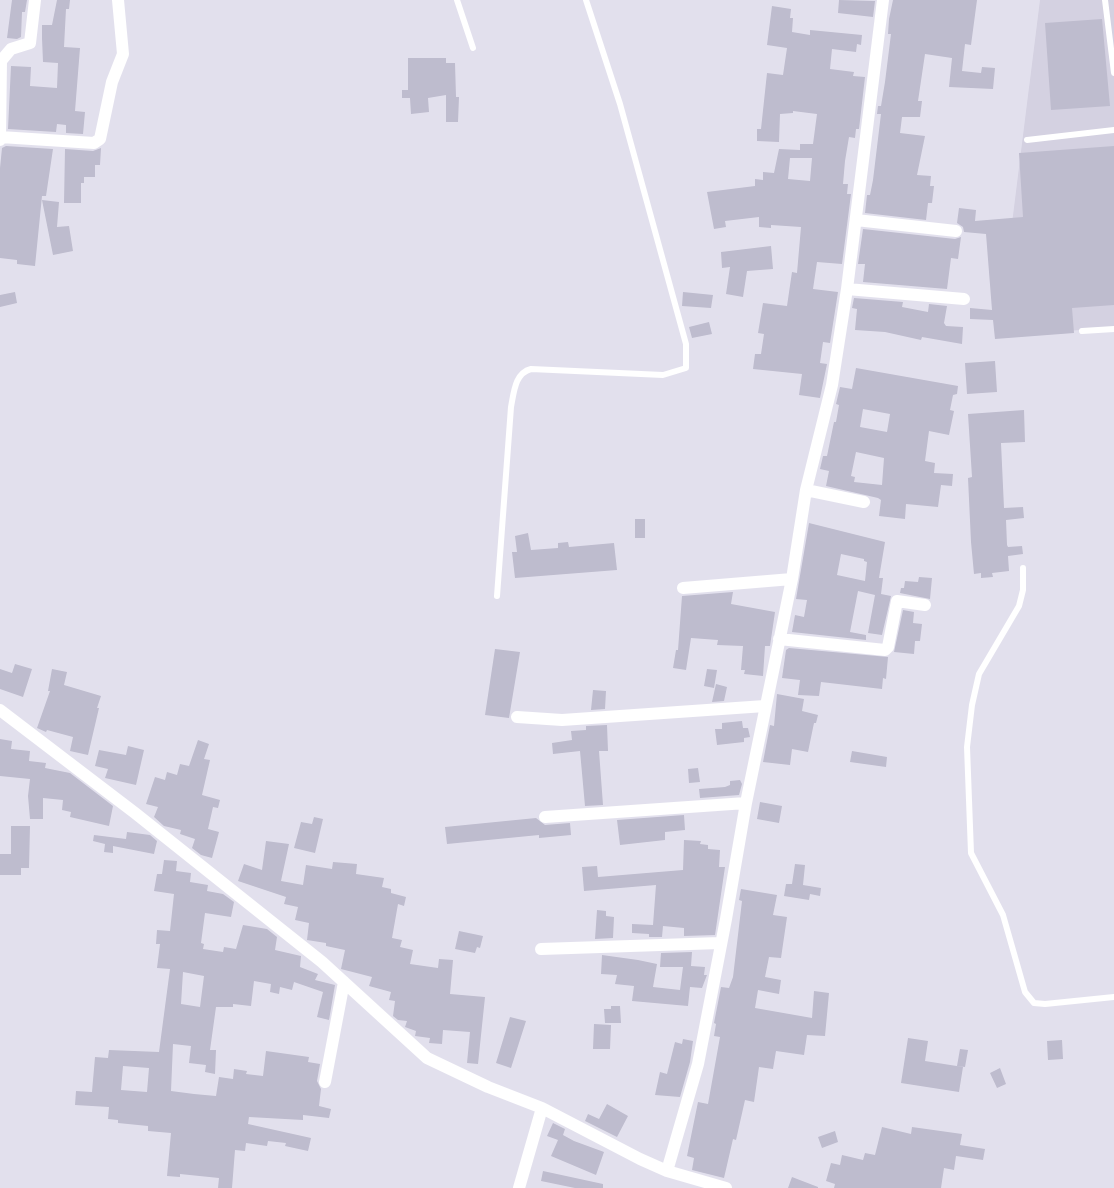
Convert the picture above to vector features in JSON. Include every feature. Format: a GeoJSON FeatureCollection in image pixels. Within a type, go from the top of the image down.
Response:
{"type":"FeatureCollection","features":[{"type":"Feature","properties":{"kind":"street"},"geometry":{"type":"LineString","coordinates":[[35,0],[30,43],[11,50],[1,61],[0,138],[94,143],[100,139],[112,82],[122,54],[118,0]]}},
{"type":"Feature","properties":{"kind":"street"},"geometry":{"type":"LineString","coordinates":[[667,1171],[698,1064],[746,803],[792,579],[806,490],[830,393],[847,289],[883,0]]}},
{"type":"Feature","properties":{"kind":"street"},"geometry":{"type":"LineString","coordinates":[[856,220],[956,231]]}},
{"type":"Feature","properties":{"kind":"street"},"geometry":{"type":"LineString","coordinates":[[847,289],[964,300]]}},
{"type":"Feature","properties":{"kind":"street"},"geometry":{"type":"LineString","coordinates":[[806,490],[864,502]]}},
{"type":"Feature","properties":{"kind":"street"},"geometry":{"type":"LineString","coordinates":[[683,588],[792,579]]}},
{"type":"Feature","properties":{"kind":"street"},"geometry":{"type":"LineString","coordinates":[[779,639],[885,650],[888,646],[897,601],[925,605]]}},
{"type":"Feature","properties":{"kind":"street"},"geometry":{"type":"LineString","coordinates":[[517,717],[562,720],[765,706]]}},
{"type":"Feature","properties":{"kind":"street"},"geometry":{"type":"LineString","coordinates":[[0,710],[135,813],[322,962],[427,1058],[488,1088],[542,1108],[640,1160],[667,1171],[726,1188]]}},
{"type":"Feature","properties":{"kind":"street"},"geometry":{"type":"LineString","coordinates":[[545,817],[746,803]]}},
{"type":"Feature","properties":{"kind":"street"},"geometry":{"type":"LineString","coordinates":[[541,949],[720,944]]}},
{"type":"Feature","properties":{"kind":"street"},"geometry":{"type":"LineString","coordinates":[[325,1082],[344,982]]}},
{"type":"Feature","properties":{"kind":"street"},"geometry":{"type":"LineString","coordinates":[[519,1188],[542,1108]]}},
{"type":"Feature","properties":{"kind":"lane"},"geometry":{"type":"LineString","coordinates":[[457,0],[473,48]]}},
{"type":"Feature","properties":{"kind":"lane"},"geometry":{"type":"LineString","coordinates":[[497,596],[511,407],[517,381],[524,371],[531,369],[662,374],[686,368],[688,360],[686,344],[620,104],[586,0]]}},
{"type":"Feature","properties":{"kind":"lane"},"geometry":{"type":"LineString","coordinates":[[1105,0],[1114,74]]}},
{"type":"Feature","properties":{"kind":"lane"},"geometry":{"type":"LineString","coordinates":[[1027,140],[1114,130]]}},
{"type":"Feature","properties":{"kind":"lane"},"geometry":{"type":"LineString","coordinates":[[1082,331],[1114,329]]}},
{"type":"Feature","properties":{"kind":"lane"},"geometry":{"type":"LineString","coordinates":[[1023,568],[1023,590],[1019,606],[979,674],[972,705],[967,747],[971,853],[1003,915],[1025,992],[1034,1003],[1045,1004],[1114,997]]}},
{"type":"Feature","properties":{"kind":"shaded area"},"geometry":{"type":"Polygon","coordinates":[[[1040,0],[1114,0],[1114,328],[998,335],[1040,0]]]}},
{"type":"Feature","properties":{"kind":"building"},"geometry":{"type":"Polygon","coordinates":[[[12,0],[27,0],[25,12],[22,12],[21,37],[17,39],[7,38],[12,0]]]}},
{"type":"Feature","properties":{"kind":"building"},"geometry":{"type":"Polygon","coordinates":[[[57,0],[70,0],[69,9],[66,9],[64,47],[80,48],[75,111],[85,112],[83,134],[66,133],[66,125],[57,124],[56,132],[8,129],[11,66],[31,67],[30,86],[57,88],[58,63],[43,62],[42,25],[52,25],[57,0]]]}},
{"type":"Feature","properties":{"kind":"building"},"geometry":{"type":"Polygon","coordinates":[[[839,0],[875,1],[873,17],[838,13],[839,0]]]}},
{"type":"Feature","properties":{"kind":"building"},"geometry":{"type":"Polygon","coordinates":[[[893,0],[977,0],[971,45],[965,44],[962,71],[981,73],[982,67],[995,68],[993,89],[949,87],[952,58],[925,54],[918,101],[922,101],[920,117],[902,117],[900,133],[925,136],[917,175],[931,176],[930,186],[934,186],[932,203],[928,203],[926,220],[865,213],[867,195],[870,195],[873,180],[881,114],[877,114],[878,106],[881,106],[885,82],[891,34],[888,34],[889,19],[893,0]]]}},
{"type":"Feature","properties":{"kind":"building"},"geometry":{"type":"Polygon","coordinates":[[[772,6],[791,9],[790,18],[793,18],[792,32],[810,35],[810,30],[862,35],[861,45],[857,44],[856,52],[832,49],[830,69],[854,72],[853,76],[865,77],[859,129],[856,129],[855,138],[849,137],[845,161],[843,184],[848,184],[847,194],[851,194],[842,264],[817,262],[813,289],[838,292],[830,343],[823,342],[820,363],[827,364],[820,398],[799,395],[802,374],[753,369],[755,354],[761,354],[764,334],[758,333],[763,303],[787,306],[792,272],[797,273],[801,227],[771,225],[771,228],[759,227],[759,217],[725,221],[726,227],[714,229],[707,192],[755,186],[755,179],[763,180],[763,172],[774,173],[779,149],[800,150],[800,144],[813,144],[817,114],[793,111],[793,113],[780,114],[779,142],[757,141],[757,129],[761,129],[767,73],[783,75],[787,48],[767,45],[772,6]],[[790,158],[788,179],[810,181],[812,158],[790,158]]]}},
{"type":"Feature","properties":{"kind":"building"},"geometry":{"type":"Polygon","coordinates":[[[1102,19],[1110,106],[1051,110],[1045,23],[1102,19]]]}},
{"type":"Feature","properties":{"kind":"building"},"geometry":{"type":"Polygon","coordinates":[[[408,58],[446,58],[446,63],[455,63],[456,97],[459,97],[458,122],[446,122],[446,95],[428,98],[429,112],[411,114],[410,98],[402,98],[402,90],[408,90],[408,58]]]}},
{"type":"Feature","properties":{"kind":"building"},"geometry":{"type":"Polygon","coordinates":[[[6,146],[53,149],[46,196],[42,196],[35,266],[17,264],[17,260],[0,258],[0,168],[2,148],[6,146]]]}},
{"type":"Feature","properties":{"kind":"building"},"geometry":{"type":"Polygon","coordinates":[[[1114,146],[1114,305],[1072,308],[1074,333],[995,339],[993,320],[970,319],[970,308],[992,310],[986,234],[964,232],[963,227],[957,223],[959,208],[976,210],[975,221],[1023,217],[1019,153],[1114,146]]]}},
{"type":"Feature","properties":{"kind":"building"},"geometry":{"type":"Polygon","coordinates":[[[101,148],[100,165],[95,165],[95,177],[84,177],[84,183],[81,183],[81,203],[64,203],[65,149],[93,151],[101,148]]]}},
{"type":"Feature","properties":{"kind":"building"},"geometry":{"type":"Polygon","coordinates":[[[42,200],[59,202],[57,227],[69,226],[73,251],[53,255],[42,200]]]}},
{"type":"Feature","properties":{"kind":"building"},"geometry":{"type":"Polygon","coordinates":[[[863,229],[955,239],[961,237],[958,259],[951,258],[947,289],[863,282],[865,264],[858,264],[863,229]]]}},
{"type":"Feature","properties":{"kind":"building"},"geometry":{"type":"Polygon","coordinates":[[[771,246],[773,269],[747,271],[743,297],[726,294],[730,267],[722,268],[721,252],[771,246]]]}},
{"type":"Feature","properties":{"kind":"building"},"geometry":{"type":"Polygon","coordinates":[[[15,292],[17,303],[0,307],[0,295],[15,292]]]}},
{"type":"Feature","properties":{"kind":"building"},"geometry":{"type":"Polygon","coordinates":[[[683,292],[713,295],[711,308],[682,306],[683,292]]]}},
{"type":"Feature","properties":{"kind":"building"},"geometry":{"type":"Polygon","coordinates":[[[854,298],[903,302],[902,307],[928,312],[929,304],[947,306],[944,323],[946,326],[963,327],[962,344],[922,337],[921,340],[885,332],[855,330],[857,309],[852,308],[854,298]]]}},
{"type":"Feature","properties":{"kind":"building"},"geometry":{"type":"Polygon","coordinates":[[[709,322],[712,334],[692,338],[689,327],[709,322]]]}},
{"type":"Feature","properties":{"kind":"building"},"geometry":{"type":"Polygon","coordinates":[[[995,361],[997,392],[967,394],[965,363],[995,361]]]}},
{"type":"Feature","properties":{"kind":"building"},"geometry":{"type":"Polygon","coordinates":[[[856,368],[958,386],[957,394],[953,395],[950,410],[954,411],[949,435],[929,431],[925,461],[935,463],[934,473],[953,474],[952,486],[941,485],[938,507],[906,504],[905,519],[879,516],[881,500],[878,498],[826,486],[829,471],[820,469],[823,456],[827,456],[834,422],[836,422],[839,405],[836,404],[840,387],[852,389],[856,368]],[[863,409],[860,427],[887,432],[890,414],[863,409]],[[856,452],[851,476],[855,477],[854,482],[882,485],[884,458],[856,452]]]}},
{"type":"Feature","properties":{"kind":"building"},"geometry":{"type":"Polygon","coordinates":[[[1024,410],[1025,442],[1001,443],[1004,508],[1023,507],[1024,518],[1006,520],[1007,545],[1008,547],[1022,546],[1023,554],[1008,556],[1009,571],[992,573],[993,577],[981,578],[981,573],[974,574],[971,542],[968,478],[972,477],[968,414],[1024,410]]]}},
{"type":"Feature","properties":{"kind":"building"},"geometry":{"type":"Polygon","coordinates":[[[635,519],[645,519],[645,538],[635,538],[635,519]]]}},
{"type":"Feature","properties":{"kind":"building"},"geometry":{"type":"Polygon","coordinates":[[[809,523],[885,542],[879,578],[883,578],[881,594],[891,596],[882,635],[868,633],[875,595],[858,591],[850,632],[866,635],[866,640],[792,632],[795,615],[804,617],[807,600],[796,599],[809,523]],[[841,554],[837,575],[865,581],[867,562],[864,559],[841,554]]]}},
{"type":"Feature","properties":{"kind":"building"},"geometry":{"type":"Polygon","coordinates":[[[528,533],[531,550],[558,548],[558,543],[568,542],[569,547],[614,543],[617,570],[515,578],[512,552],[517,552],[515,536],[528,533]]]}},
{"type":"Feature","properties":{"kind":"building"},"geometry":{"type":"Polygon","coordinates":[[[919,577],[932,578],[930,599],[900,593],[901,588],[904,588],[905,581],[918,582],[919,577]]]}},
{"type":"Feature","properties":{"kind":"building"},"geometry":{"type":"Polygon","coordinates":[[[733,592],[731,604],[775,612],[770,646],[765,646],[763,676],[744,674],[745,670],[741,670],[743,646],[717,645],[718,640],[691,638],[686,670],[673,668],[676,650],[678,650],[682,596],[733,592]]]}},
{"type":"Feature","properties":{"kind":"building"},"geometry":{"type":"Polygon","coordinates":[[[903,610],[914,612],[913,623],[922,624],[920,641],[915,641],[914,654],[894,652],[903,610]]]}},
{"type":"Feature","properties":{"kind":"building"},"geometry":{"type":"Polygon","coordinates":[[[789,648],[888,657],[886,679],[883,678],[882,689],[821,682],[819,696],[798,695],[800,680],[782,678],[786,650],[789,648]]]}},
{"type":"Feature","properties":{"kind":"building"},"geometry":{"type":"Polygon","coordinates":[[[495,649],[520,652],[509,718],[485,715],[495,649]]]}},
{"type":"Feature","properties":{"kind":"building"},"geometry":{"type":"Polygon","coordinates":[[[15,664],[32,669],[23,697],[0,689],[0,669],[12,673],[15,664]]]}},
{"type":"Feature","properties":{"kind":"building"},"geometry":{"type":"Polygon","coordinates":[[[52,669],[67,672],[64,685],[101,696],[88,755],[70,751],[73,737],[47,730],[46,732],[37,728],[50,691],[48,691],[52,669]]]}},
{"type":"Feature","properties":{"kind":"building"},"geometry":{"type":"Polygon","coordinates":[[[707,669],[717,670],[714,688],[704,686],[707,669]]]}},
{"type":"Feature","properties":{"kind":"building"},"geometry":{"type":"Polygon","coordinates":[[[716,684],[727,687],[724,701],[712,702],[716,684]]]}},
{"type":"Feature","properties":{"kind":"building"},"geometry":{"type":"Polygon","coordinates":[[[593,690],[606,691],[605,709],[591,710],[593,690]]]}},
{"type":"Feature","properties":{"kind":"building"},"geometry":{"type":"Polygon","coordinates":[[[777,694],[804,699],[802,711],[818,715],[816,723],[814,723],[808,752],[792,749],[790,765],[763,762],[770,725],[774,726],[777,694]]]}},
{"type":"Feature","properties":{"kind":"building"},"geometry":{"type":"Polygon","coordinates":[[[742,721],[743,728],[748,728],[750,737],[744,738],[744,742],[717,745],[715,729],[722,729],[722,723],[742,721]]]}},
{"type":"Feature","properties":{"kind":"building"},"geometry":{"type":"Polygon","coordinates":[[[607,725],[608,751],[599,751],[603,805],[585,806],[580,751],[553,754],[552,743],[572,740],[571,731],[586,730],[586,726],[607,725]]]}},
{"type":"Feature","properties":{"kind":"building"},"geometry":{"type":"Polygon","coordinates":[[[0,739],[12,741],[11,749],[30,751],[29,761],[46,763],[45,768],[70,773],[113,806],[109,826],[70,817],[71,812],[62,810],[63,800],[43,798],[43,819],[30,819],[28,796],[30,779],[0,776],[0,739]]]}},
{"type":"Feature","properties":{"kind":"building"},"geometry":{"type":"Polygon","coordinates":[[[198,740],[209,744],[204,759],[210,760],[202,795],[220,800],[218,808],[213,807],[208,829],[219,832],[212,858],[201,855],[192,848],[195,839],[180,834],[181,830],[164,826],[154,817],[158,807],[146,804],[155,777],[165,780],[167,772],[177,775],[180,764],[189,766],[198,740]]]}},
{"type":"Feature","properties":{"kind":"building"},"geometry":{"type":"Polygon","coordinates":[[[128,746],[144,750],[136,785],[105,778],[108,769],[95,766],[99,750],[126,755],[128,746]]]}},
{"type":"Feature","properties":{"kind":"building"},"geometry":{"type":"Polygon","coordinates":[[[852,751],[887,757],[886,767],[850,762],[852,751]]]}},
{"type":"Feature","properties":{"kind":"building"},"geometry":{"type":"Polygon","coordinates":[[[698,768],[700,782],[689,783],[688,769],[698,768]]]}},
{"type":"Feature","properties":{"kind":"building"},"geometry":{"type":"Polygon","coordinates":[[[740,780],[742,784],[739,795],[700,798],[699,789],[725,787],[730,785],[730,781],[740,780]]]}},
{"type":"Feature","properties":{"kind":"building"},"geometry":{"type":"Polygon","coordinates":[[[760,802],[782,806],[779,823],[757,819],[760,802]]]}},
{"type":"Feature","properties":{"kind":"building"},"geometry":{"type":"Polygon","coordinates":[[[684,815],[685,830],[665,832],[665,840],[620,845],[617,820],[684,815]]]}},
{"type":"Feature","properties":{"kind":"building"},"geometry":{"type":"Polygon","coordinates":[[[314,817],[323,819],[315,853],[294,848],[301,822],[312,824],[314,817]]]}},
{"type":"Feature","properties":{"kind":"building"},"geometry":{"type":"Polygon","coordinates":[[[536,818],[545,825],[570,823],[571,835],[539,838],[539,835],[447,844],[445,827],[536,818]]]}},
{"type":"Feature","properties":{"kind":"building"},"geometry":{"type":"Polygon","coordinates":[[[11,826],[30,826],[29,868],[21,868],[21,875],[0,875],[0,854],[11,854],[11,826]]]}},
{"type":"Feature","properties":{"kind":"building"},"geometry":{"type":"Polygon","coordinates":[[[127,832],[150,835],[157,841],[154,854],[113,846],[113,853],[104,852],[105,844],[93,841],[94,835],[126,839],[127,832]]]}},
{"type":"Feature","properties":{"kind":"building"},"geometry":{"type":"Polygon","coordinates":[[[684,840],[701,841],[700,844],[708,845],[708,849],[720,850],[719,867],[725,867],[715,935],[684,936],[684,928],[663,926],[662,937],[649,937],[649,934],[632,933],[632,924],[653,925],[656,885],[584,891],[582,867],[597,866],[598,877],[683,870],[684,840]]]}},
{"type":"Feature","properties":{"kind":"building"},"geometry":{"type":"Polygon","coordinates":[[[266,841],[289,844],[281,881],[303,885],[306,865],[332,869],[333,862],[357,864],[356,874],[384,878],[382,887],[391,889],[391,893],[406,897],[404,906],[398,904],[392,938],[402,940],[400,947],[413,950],[410,964],[438,968],[439,959],[453,960],[450,994],[485,997],[478,1064],[467,1063],[470,1032],[443,1030],[442,1044],[429,1043],[430,1038],[415,1036],[416,1031],[405,1027],[407,1021],[398,1020],[393,1016],[395,1001],[389,1000],[391,992],[369,986],[372,977],[341,969],[345,950],[326,946],[326,943],[307,940],[309,923],[295,920],[298,907],[284,904],[286,897],[238,881],[244,864],[262,870],[266,841]]]}},
{"type":"Feature","properties":{"kind":"building"},"geometry":{"type":"Polygon","coordinates":[[[164,860],[177,861],[176,871],[191,873],[190,882],[208,885],[207,891],[223,894],[234,902],[231,917],[205,913],[201,943],[204,944],[203,949],[223,952],[224,947],[236,949],[243,925],[267,929],[277,937],[275,950],[301,956],[300,967],[318,974],[315,980],[335,985],[329,1020],[317,1017],[323,992],[294,982],[292,990],[280,987],[279,994],[270,992],[271,984],[254,981],[251,1006],[233,1004],[233,1007],[216,1007],[210,1050],[216,1050],[215,1074],[205,1072],[206,1065],[189,1063],[191,1046],[173,1044],[171,1091],[216,1096],[219,1077],[233,1079],[234,1069],[247,1071],[246,1074],[263,1076],[266,1051],[309,1057],[308,1062],[320,1064],[317,1081],[321,1089],[319,1106],[331,1109],[329,1118],[303,1115],[303,1120],[249,1117],[248,1124],[311,1138],[308,1151],[285,1146],[286,1143],[268,1141],[267,1146],[246,1143],[245,1151],[235,1150],[232,1188],[218,1188],[219,1178],[180,1174],[180,1177],[167,1176],[171,1133],[148,1131],[148,1126],[118,1123],[118,1120],[108,1119],[109,1107],[75,1105],[76,1091],[92,1092],[95,1057],[108,1058],[109,1050],[159,1052],[170,969],[157,968],[160,944],[156,944],[157,930],[170,931],[174,894],[154,891],[157,874],[162,874],[164,860]],[[183,972],[181,1004],[200,1007],[204,976],[183,972]],[[123,1066],[121,1090],[147,1092],[149,1068],[123,1066]]]}},
{"type":"Feature","properties":{"kind":"building"},"geometry":{"type":"Polygon","coordinates":[[[795,864],[805,865],[803,885],[821,888],[820,896],[810,894],[809,900],[784,896],[786,884],[792,884],[795,864]]]}},
{"type":"Feature","properties":{"kind":"building"},"geometry":{"type":"Polygon","coordinates":[[[741,889],[777,895],[773,915],[787,917],[781,958],[769,957],[765,977],[781,980],[779,994],[758,990],[755,1008],[812,1018],[814,991],[829,993],[825,1036],[807,1035],[804,1055],[776,1051],[773,1069],[759,1067],[754,1102],[745,1100],[736,1140],[733,1139],[724,1178],[692,1170],[694,1158],[687,1156],[698,1102],[708,1104],[720,1037],[714,1036],[716,1024],[714,1023],[721,987],[729,988],[733,977],[742,901],[739,900],[741,889]]]}},
{"type":"Feature","properties":{"kind":"building"},"geometry":{"type":"Polygon","coordinates":[[[597,910],[606,911],[606,916],[614,917],[613,938],[595,939],[597,910]]]}},
{"type":"Feature","properties":{"kind":"building"},"geometry":{"type":"Polygon","coordinates":[[[459,931],[483,936],[480,948],[477,947],[475,953],[455,949],[459,931]]]}},
{"type":"Feature","properties":{"kind":"building"},"geometry":{"type":"Polygon","coordinates":[[[692,952],[691,966],[705,967],[704,975],[707,975],[702,988],[690,987],[688,1006],[632,1001],[634,986],[615,984],[617,975],[601,974],[602,955],[638,960],[657,964],[653,987],[680,990],[683,967],[660,967],[661,953],[692,952]]]}},
{"type":"Feature","properties":{"kind":"building"},"geometry":{"type":"Polygon","coordinates":[[[611,1006],[620,1006],[621,1023],[605,1023],[604,1009],[611,1009],[611,1006]]]}},
{"type":"Feature","properties":{"kind":"building"},"geometry":{"type":"Polygon","coordinates":[[[510,1017],[526,1021],[511,1068],[496,1063],[510,1017]]]}},
{"type":"Feature","properties":{"kind":"building"},"geometry":{"type":"Polygon","coordinates":[[[594,1024],[611,1025],[610,1049],[593,1049],[594,1024]]]}},
{"type":"Feature","properties":{"kind":"building"},"geometry":{"type":"Polygon","coordinates":[[[908,1038],[928,1041],[925,1061],[963,1067],[959,1092],[901,1083],[908,1038]]]}},
{"type":"Feature","properties":{"kind":"building"},"geometry":{"type":"Polygon","coordinates":[[[683,1039],[693,1041],[690,1062],[680,1097],[655,1095],[660,1072],[667,1074],[675,1042],[682,1044],[683,1039]]]}},
{"type":"Feature","properties":{"kind":"building"},"geometry":{"type":"Polygon","coordinates":[[[1062,1040],[1063,1059],[1048,1060],[1047,1041],[1062,1040]]]}},
{"type":"Feature","properties":{"kind":"building"},"geometry":{"type":"Polygon","coordinates":[[[960,1049],[968,1050],[965,1067],[957,1066],[960,1049]]]}},
{"type":"Feature","properties":{"kind":"building"},"geometry":{"type":"Polygon","coordinates":[[[1000,1068],[1006,1084],[997,1088],[990,1073],[1000,1068]]]}},
{"type":"Feature","properties":{"kind":"building"},"geometry":{"type":"Polygon","coordinates":[[[607,1104],[628,1116],[617,1137],[585,1121],[588,1114],[599,1119],[607,1104]]]}},
{"type":"Feature","properties":{"kind":"building"},"geometry":{"type":"Polygon","coordinates":[[[553,1123],[565,1129],[563,1135],[604,1152],[596,1175],[551,1156],[558,1140],[547,1136],[553,1123]]]}},
{"type":"Feature","properties":{"kind":"building"},"geometry":{"type":"Polygon","coordinates":[[[882,1127],[911,1134],[912,1127],[962,1134],[960,1145],[985,1149],[983,1160],[956,1156],[954,1170],[944,1168],[941,1188],[834,1188],[835,1184],[826,1181],[831,1163],[840,1165],[842,1155],[863,1160],[865,1153],[875,1155],[882,1127]]]}},
{"type":"Feature","properties":{"kind":"building"},"geometry":{"type":"Polygon","coordinates":[[[835,1131],[838,1142],[822,1148],[818,1137],[835,1131]]]}},
{"type":"Feature","properties":{"kind":"building"},"geometry":{"type":"Polygon","coordinates":[[[543,1171],[603,1184],[603,1188],[575,1188],[541,1181],[543,1171]]]}},
{"type":"Feature","properties":{"kind":"building"},"geometry":{"type":"Polygon","coordinates":[[[792,1177],[818,1187],[818,1188],[788,1188],[792,1177]]]}}]}
